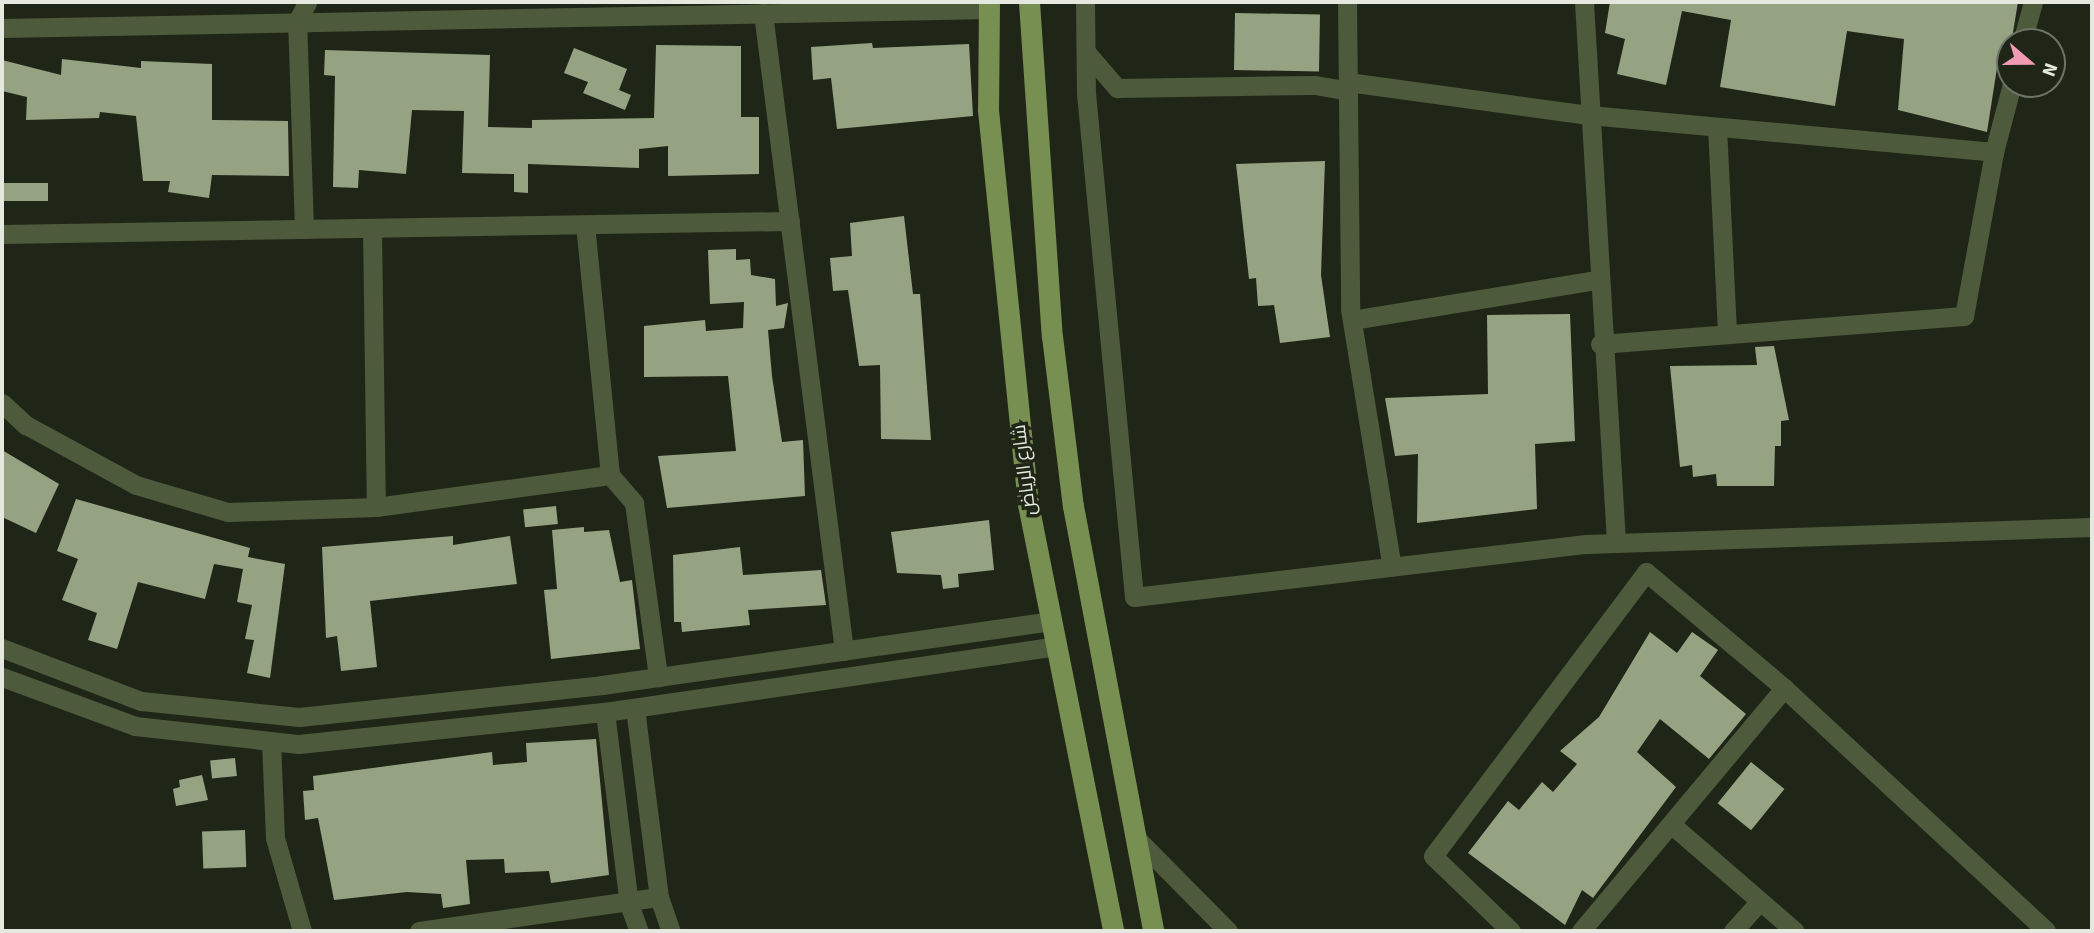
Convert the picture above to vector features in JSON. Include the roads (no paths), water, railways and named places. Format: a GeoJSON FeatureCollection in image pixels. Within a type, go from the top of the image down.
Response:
{"type":"FeatureCollection","features":[{"type":"Feature","properties":{"kind":"main road"},"geometry":{"type":"LineString","coordinates":[[1029,2],[1063,428],[1153,931]]}},
{"type":"Feature","properties":{"kind":"main road","name":"شارع الرياض"},"geometry":{"type":"LineString","coordinates":[[989,5],[988,110],[1027,504],[1113,931]]}},
{"type":"Feature","properties":{"kind":"street"},"geometry":{"type":"LineString","coordinates":[[304,229],[298,22],[307,2]]}},
{"type":"Feature","properties":{"kind":"street"},"geometry":{"type":"LineString","coordinates":[[1086,2],[1086,51],[1134,597],[1616,543],[2092,527]]}},
{"type":"Feature","properties":{"kind":"street"},"geometry":{"type":"LineString","coordinates":[[1346,2],[1352,320],[1392,567]]}},
{"type":"Feature","properties":{"kind":"street"},"geometry":{"type":"LineString","coordinates":[[1584,2],[1600,344],[1616,543]]}},
{"type":"Feature","properties":{"kind":"street"},"geometry":{"type":"LineString","coordinates":[[2026,28],[2033,2]]}},
{"type":"Feature","properties":{"kind":"street"},"geometry":{"type":"LineString","coordinates":[[2,28],[763,13],[989,5]]}},
{"type":"Feature","properties":{"kind":"street"},"geometry":{"type":"LineString","coordinates":[[763,13],[844,651]]}},
{"type":"Feature","properties":{"kind":"street"},"geometry":{"type":"LineString","coordinates":[[1086,51],[1117,88],[1315,85],[1348,87],[1589,115],[1994,152]]}},
{"type":"Feature","properties":{"kind":"street"},"geometry":{"type":"LineString","coordinates":[[1600,344],[1964,316],[1994,152],[2008,98]]}},
{"type":"Feature","properties":{"kind":"street"},"geometry":{"type":"LineString","coordinates":[[1717,127],[1727,334]]}},
{"type":"Feature","properties":{"kind":"street"},"geometry":{"type":"LineString","coordinates":[[2,234],[790,221]]}},
{"type":"Feature","properties":{"kind":"street"},"geometry":{"type":"LineString","coordinates":[[585,225],[610,475],[634,503],[658,677]]}},
{"type":"Feature","properties":{"kind":"street"},"geometry":{"type":"LineString","coordinates":[[372,228],[376,507]]}},
{"type":"Feature","properties":{"kind":"street"},"geometry":{"type":"LineString","coordinates":[[1352,320],[1597,280]]}},
{"type":"Feature","properties":{"kind":"street"},"geometry":{"type":"LineString","coordinates":[[2,403],[26,425],[136,485],[228,512],[376,507],[610,475]]}},
{"type":"Feature","properties":{"kind":"street"},"geometry":{"type":"LineString","coordinates":[[1511,931],[1433,856],[1646,572],[1784,688],[2046,931]]}},
{"type":"Feature","properties":{"kind":"street"},"geometry":{"type":"LineString","coordinates":[[2,648],[141,701],[299,717],[658,677],[1051,621]]}},
{"type":"Feature","properties":{"kind":"street"},"geometry":{"type":"LineString","coordinates":[[2,677],[135,726],[271,742],[426,734],[635,708],[1056,646]]}},
{"type":"Feature","properties":{"kind":"street"},"geometry":{"type":"LineString","coordinates":[[1581,931],[1784,688]]}},
{"type":"Feature","properties":{"kind":"street"},"geometry":{"type":"LineString","coordinates":[[635,708],[659,897],[671,931]]}},
{"type":"Feature","properties":{"kind":"street"},"geometry":{"type":"LineString","coordinates":[[605,712],[629,904],[639,931]]}},
{"type":"Feature","properties":{"kind":"street"},"geometry":{"type":"LineString","coordinates":[[271,742],[275,838],[302,931]]}},
{"type":"Feature","properties":{"kind":"street"},"geometry":{"type":"LineString","coordinates":[[1672,825],[1795,931]]}},
{"type":"Feature","properties":{"kind":"street"},"geometry":{"type":"LineString","coordinates":[[1136,838],[1228,931]]}},
{"type":"Feature","properties":{"kind":"street"},"geometry":{"type":"LineString","coordinates":[[419,931],[504,915],[629,904],[659,897]]}},
{"type":"Feature","properties":{"kind":"street"},"geometry":{"type":"LineString","coordinates":[[1733,931],[1760,901]]}}]}
